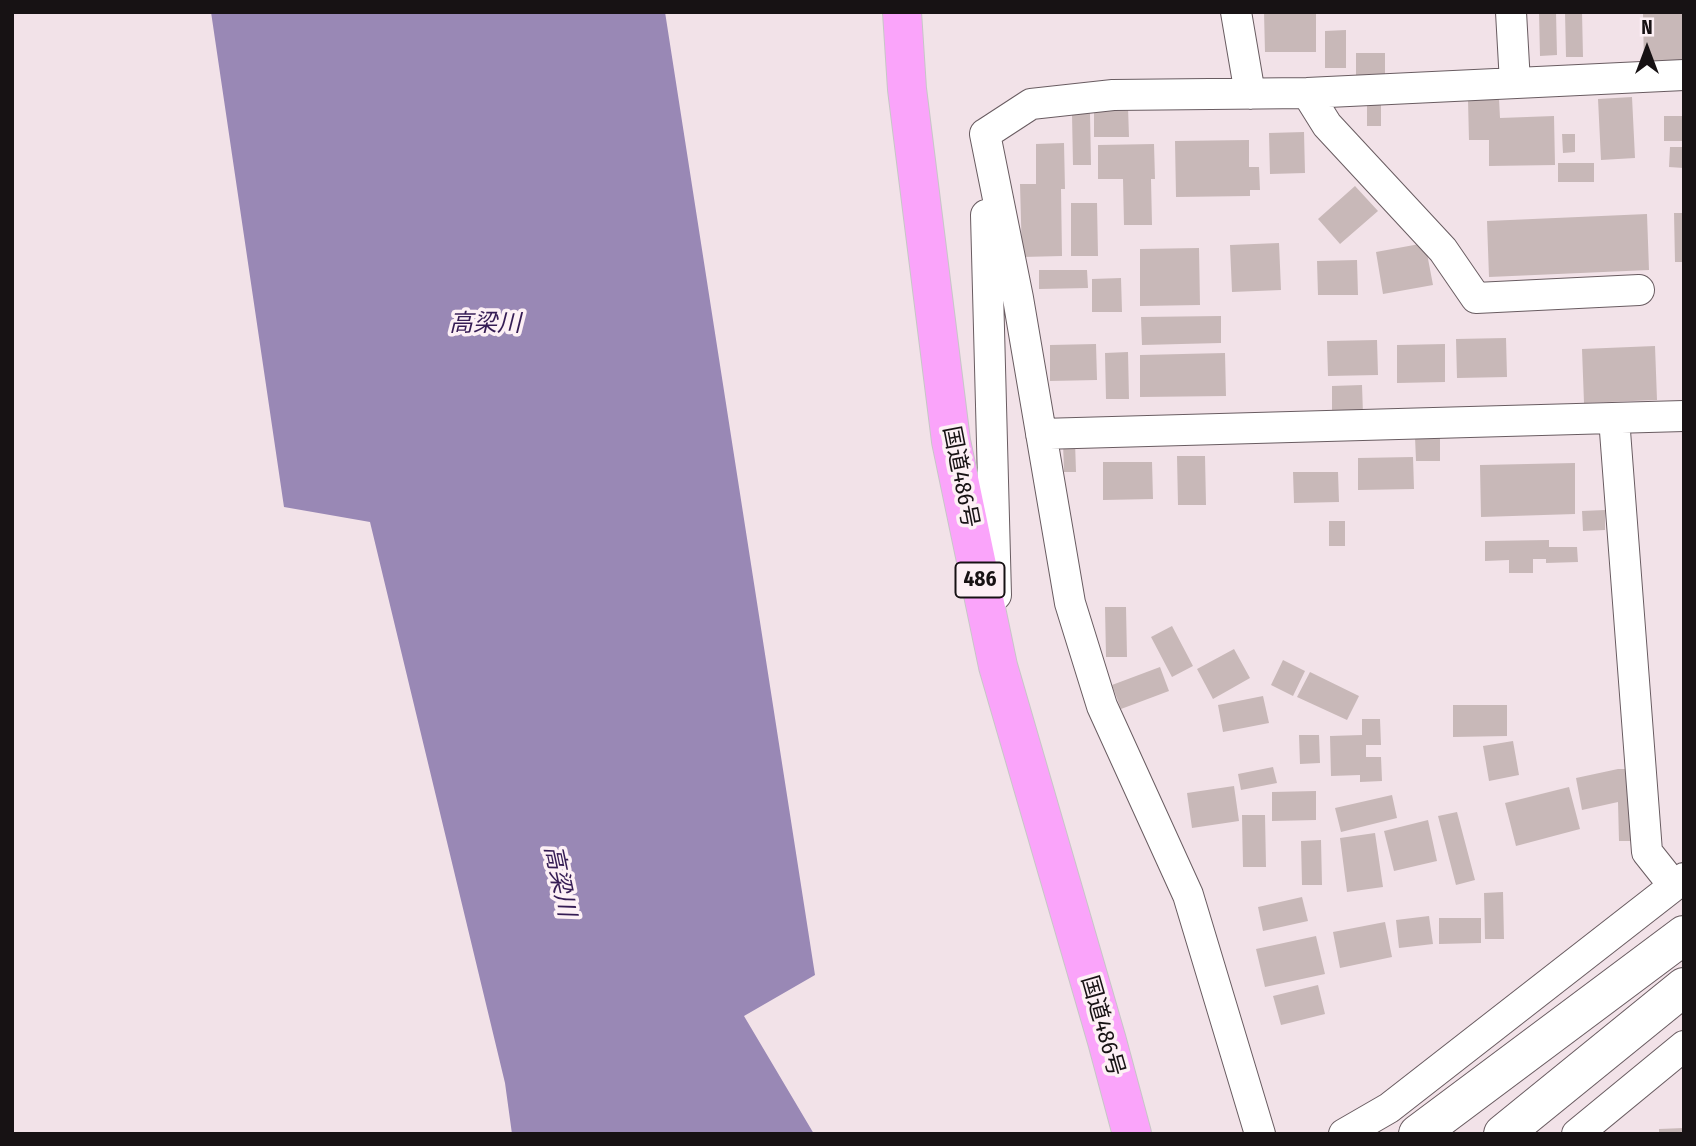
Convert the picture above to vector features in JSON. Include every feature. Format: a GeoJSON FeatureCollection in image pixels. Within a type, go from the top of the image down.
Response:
{"type":"FeatureCollection","features":[{"type":"Feature","properties":{"kind":"highway","name":"国道486号"},"geometry":{"type":"LineString","coordinates":[[902,12],[908,89],[951,441],[998,666],[1132,1134]]}},
{"type":"Feature","properties":{"kind":"street"},"geometry":{"type":"LineString","coordinates":[[1236,12],[1250,94]]}},
{"type":"Feature","properties":{"kind":"street"},"geometry":{"type":"LineString","coordinates":[[1511,12],[1515,83]]}},
{"type":"Feature","properties":{"kind":"street"},"geometry":{"type":"LineString","coordinates":[[985,134],[1031,104],[1113,95],[1307,93],[1684,75]]}},
{"type":"Feature","properties":{"kind":"street"},"geometry":{"type":"LineString","coordinates":[[1307,93],[1327,125],[1443,250],[1476,298],[1639,290]]}},
{"type":"Feature","properties":{"kind":"street"},"geometry":{"type":"LineString","coordinates":[[985,134],[998,666]]}},
{"type":"Feature","properties":{"kind":"street"},"geometry":{"type":"LineString","coordinates":[[985,134],[1018,298],[1070,603],[1098,693],[1188,895],[1261,1134]]}},
{"type":"Feature","properties":{"kind":"street"},"geometry":{"type":"LineString","coordinates":[[1041,434],[1684,416]]}},
{"type":"Feature","properties":{"kind":"street"},"geometry":{"type":"LineString","coordinates":[[1344,1134],[1389,1108],[1679,882],[1647,852],[1614,418]]}},
{"type":"Feature","properties":{"kind":"street"},"geometry":{"type":"LineString","coordinates":[[1418,1134],[1684,935]]}},
{"type":"Feature","properties":{"kind":"street"},"geometry":{"type":"LineString","coordinates":[[1503,1134],[1684,987]]}},
{"type":"Feature","properties":{"kind":"street"},"geometry":{"type":"LineString","coordinates":[[1577,1134],[1684,1046]]}},
{"type":"Feature","properties":{"kind":"water","name":"高梁川"},"geometry":{"type":"Polygon","coordinates":[[[211,12],[665,12],[815,975],[744,1016],[814,1134],[512,1134],[505,1083],[370,522],[284,507],[211,12]]]}},
{"type":"Feature","properties":{"kind":"building"},"geometry":{"type":"Polygon","coordinates":[[[1264,12],[1316,12],[1316,52],[1265,52],[1264,12]]]}},
{"type":"Feature","properties":{"kind":"building"},"geometry":{"type":"Polygon","coordinates":[[[1539,12],[1556,12],[1557,55],[1540,56],[1539,12]]]}},
{"type":"Feature","properties":{"kind":"building"},"geometry":{"type":"Polygon","coordinates":[[[1565,12],[1582,12],[1583,57],[1566,57],[1565,12]]]}},
{"type":"Feature","properties":{"kind":"building"},"geometry":{"type":"Polygon","coordinates":[[[1643,12],[1684,12],[1684,66],[1644,67],[1643,12]]]}},
{"type":"Feature","properties":{"kind":"building"},"geometry":{"type":"Polygon","coordinates":[[[1346,30],[1346,68],[1325,68],[1325,31],[1346,30]]]}},
{"type":"Feature","properties":{"kind":"building"},"geometry":{"type":"Polygon","coordinates":[[[1356,53],[1385,53],[1385,80],[1356,80],[1356,53]]]}},
{"type":"Feature","properties":{"kind":"building"},"geometry":{"type":"Polygon","coordinates":[[[1632,97],[1635,158],[1601,160],[1598,99],[1632,97]]]}},
{"type":"Feature","properties":{"kind":"building"},"geometry":{"type":"Polygon","coordinates":[[[1499,99],[1500,118],[1554,116],[1555,165],[1489,166],[1489,140],[1469,140],[1468,100],[1499,99]]]}},
{"type":"Feature","properties":{"kind":"building"},"geometry":{"type":"Polygon","coordinates":[[[1367,102],[1381,102],[1381,126],[1367,126],[1367,102]]]}},
{"type":"Feature","properties":{"kind":"building"},"geometry":{"type":"Polygon","coordinates":[[[1128,107],[1129,137],[1094,137],[1094,108],[1128,107]]]}},
{"type":"Feature","properties":{"kind":"building"},"geometry":{"type":"Polygon","coordinates":[[[1090,113],[1091,165],[1073,165],[1072,114],[1090,113]]]}},
{"type":"Feature","properties":{"kind":"building"},"geometry":{"type":"Polygon","coordinates":[[[1664,116],[1684,116],[1683,141],[1664,141],[1664,116]]]}},
{"type":"Feature","properties":{"kind":"building"},"geometry":{"type":"Polygon","coordinates":[[[1304,132],[1305,173],[1270,174],[1269,133],[1304,132]]]}},
{"type":"Feature","properties":{"kind":"building"},"geometry":{"type":"Polygon","coordinates":[[[1562,134],[1575,134],[1575,152],[1563,153],[1562,134]]]}},
{"type":"Feature","properties":{"kind":"building"},"geometry":{"type":"Polygon","coordinates":[[[1249,140],[1249,167],[1259,167],[1260,190],[1250,190],[1250,196],[1176,197],[1175,141],[1249,140]]]}},
{"type":"Feature","properties":{"kind":"building"},"geometry":{"type":"Polygon","coordinates":[[[1064,143],[1065,189],[1061,189],[1062,256],[1022,257],[1020,184],[1036,184],[1036,144],[1064,143]]]}},
{"type":"Feature","properties":{"kind":"building"},"geometry":{"type":"Polygon","coordinates":[[[1154,144],[1155,179],[1151,179],[1152,225],[1124,225],[1123,179],[1098,179],[1098,145],[1154,144]]]}},
{"type":"Feature","properties":{"kind":"building"},"geometry":{"type":"Polygon","coordinates":[[[1670,147],[1684,147],[1684,168],[1669,167],[1670,147]]]}},
{"type":"Feature","properties":{"kind":"building"},"geometry":{"type":"Polygon","coordinates":[[[1558,163],[1594,163],[1594,182],[1558,182],[1558,163]]]}},
{"type":"Feature","properties":{"kind":"building"},"geometry":{"type":"Polygon","coordinates":[[[1355,186],[1378,211],[1340,244],[1318,219],[1355,186]]]}},
{"type":"Feature","properties":{"kind":"building"},"geometry":{"type":"Polygon","coordinates":[[[1071,203],[1097,203],[1098,256],[1071,256],[1071,203]]]}},
{"type":"Feature","properties":{"kind":"building"},"geometry":{"type":"Polygon","coordinates":[[[1674,213],[1684,213],[1684,262],[1675,262],[1674,213]]]}},
{"type":"Feature","properties":{"kind":"building"},"geometry":{"type":"Polygon","coordinates":[[[1647,214],[1649,270],[1489,277],[1487,221],[1647,214]]]}},
{"type":"Feature","properties":{"kind":"building"},"geometry":{"type":"Polygon","coordinates":[[[1279,243],[1281,290],[1232,292],[1230,245],[1279,243]]]}},
{"type":"Feature","properties":{"kind":"building"},"geometry":{"type":"Polygon","coordinates":[[[1425,243],[1433,285],[1383,294],[1376,252],[1425,243]]]}},
{"type":"Feature","properties":{"kind":"building"},"geometry":{"type":"Polygon","coordinates":[[[1199,248],[1200,305],[1140,306],[1140,249],[1199,248]]]}},
{"type":"Feature","properties":{"kind":"building"},"geometry":{"type":"Polygon","coordinates":[[[1357,260],[1358,295],[1318,295],[1317,261],[1357,260]]]}},
{"type":"Feature","properties":{"kind":"building"},"geometry":{"type":"Polygon","coordinates":[[[1039,270],[1087,270],[1088,288],[1039,289],[1039,270]]]}},
{"type":"Feature","properties":{"kind":"building"},"geometry":{"type":"Polygon","coordinates":[[[1121,278],[1122,312],[1092,312],[1092,279],[1121,278]]]}},
{"type":"Feature","properties":{"kind":"building"},"geometry":{"type":"Polygon","coordinates":[[[1221,316],[1221,343],[1142,345],[1141,317],[1221,316]]]}},
{"type":"Feature","properties":{"kind":"building"},"geometry":{"type":"Polygon","coordinates":[[[1506,338],[1507,377],[1457,378],[1456,339],[1506,338]]]}},
{"type":"Feature","properties":{"kind":"building"},"geometry":{"type":"Polygon","coordinates":[[[1377,340],[1378,375],[1328,376],[1327,341],[1377,340]]]}},
{"type":"Feature","properties":{"kind":"building"},"geometry":{"type":"Polygon","coordinates":[[[1096,344],[1097,380],[1050,381],[1050,345],[1096,344]]]}},
{"type":"Feature","properties":{"kind":"building"},"geometry":{"type":"Polygon","coordinates":[[[1445,344],[1445,382],[1397,383],[1397,345],[1445,344]]]}},
{"type":"Feature","properties":{"kind":"building"},"geometry":{"type":"Polygon","coordinates":[[[1655,346],[1657,400],[1584,403],[1582,349],[1655,346]]]}},
{"type":"Feature","properties":{"kind":"building"},"geometry":{"type":"Polygon","coordinates":[[[1128,352],[1129,399],[1106,399],[1105,353],[1128,352]]]}},
{"type":"Feature","properties":{"kind":"building"},"geometry":{"type":"Polygon","coordinates":[[[1225,353],[1226,396],[1140,397],[1140,355],[1225,353]]]}},
{"type":"Feature","properties":{"kind":"building"},"geometry":{"type":"Polygon","coordinates":[[[1362,385],[1363,414],[1332,415],[1332,386],[1362,385]]]}},
{"type":"Feature","properties":{"kind":"building"},"geometry":{"type":"Polygon","coordinates":[[[1440,436],[1440,461],[1416,461],[1415,437],[1440,436]]]}},
{"type":"Feature","properties":{"kind":"building"},"geometry":{"type":"Polygon","coordinates":[[[1063,442],[1075,442],[1076,472],[1064,472],[1063,442]]]}},
{"type":"Feature","properties":{"kind":"building"},"geometry":{"type":"Polygon","coordinates":[[[1177,456],[1205,456],[1206,505],[1178,505],[1177,456]]]}},
{"type":"Feature","properties":{"kind":"building"},"geometry":{"type":"Polygon","coordinates":[[[1413,457],[1414,489],[1358,490],[1358,458],[1413,457]]]}},
{"type":"Feature","properties":{"kind":"building"},"geometry":{"type":"Polygon","coordinates":[[[1103,462],[1152,462],[1153,499],[1103,500],[1103,462]]]}},
{"type":"Feature","properties":{"kind":"building"},"geometry":{"type":"Polygon","coordinates":[[[1575,463],[1575,514],[1481,517],[1480,465],[1575,463]]]}},
{"type":"Feature","properties":{"kind":"building"},"geometry":{"type":"Polygon","coordinates":[[[1293,472],[1338,472],[1339,502],[1294,503],[1293,472]]]}},
{"type":"Feature","properties":{"kind":"building"},"geometry":{"type":"Polygon","coordinates":[[[1605,510],[1605,530],[1583,531],[1582,511],[1605,510]]]}},
{"type":"Feature","properties":{"kind":"building"},"geometry":{"type":"Polygon","coordinates":[[[1329,521],[1345,521],[1345,546],[1329,546],[1329,521]]]}},
{"type":"Feature","properties":{"kind":"building"},"geometry":{"type":"Polygon","coordinates":[[[1549,540],[1549,547],[1577,547],[1578,562],[1546,563],[1546,559],[1533,559],[1533,573],[1509,573],[1509,560],[1485,561],[1485,541],[1549,540]]]}},
{"type":"Feature","properties":{"kind":"building"},"geometry":{"type":"Polygon","coordinates":[[[1105,607],[1126,607],[1127,657],[1106,657],[1105,607]]]}},
{"type":"Feature","properties":{"kind":"building"},"geometry":{"type":"Polygon","coordinates":[[[1172,626],[1193,666],[1172,677],[1151,637],[1172,626]]]}},
{"type":"Feature","properties":{"kind":"building"},"geometry":{"type":"Polygon","coordinates":[[[1234,649],[1250,678],[1213,699],[1197,669],[1234,649]]]}},
{"type":"Feature","properties":{"kind":"building"},"geometry":{"type":"Polygon","coordinates":[[[1283,660],[1305,671],[1293,696],[1271,685],[1283,660]]]}},
{"type":"Feature","properties":{"kind":"building"},"geometry":{"type":"Polygon","coordinates":[[[1160,667],[1169,691],[1121,709],[1112,685],[1160,667]]]}},
{"type":"Feature","properties":{"kind":"building"},"geometry":{"type":"Polygon","coordinates":[[[1310,672],[1359,696],[1347,720],[1297,697],[1310,672]]]}},
{"type":"Feature","properties":{"kind":"building"},"geometry":{"type":"Polygon","coordinates":[[[1263,696],[1269,723],[1223,732],[1218,705],[1263,696]]]}},
{"type":"Feature","properties":{"kind":"building"},"geometry":{"type":"Polygon","coordinates":[[[1453,705],[1507,705],[1507,736],[1453,737],[1453,705]]]}},
{"type":"Feature","properties":{"kind":"building"},"geometry":{"type":"Polygon","coordinates":[[[1362,719],[1380,719],[1381,745],[1366,745],[1366,757],[1381,757],[1382,781],[1360,782],[1360,775],[1331,776],[1330,736],[1362,735],[1362,719]]]}},
{"type":"Feature","properties":{"kind":"building"},"geometry":{"type":"Polygon","coordinates":[[[1299,735],[1319,735],[1320,763],[1300,764],[1299,735]]]}},
{"type":"Feature","properties":{"kind":"building"},"geometry":{"type":"Polygon","coordinates":[[[1513,741],[1519,775],[1489,781],[1483,746],[1513,741]]]}},
{"type":"Feature","properties":{"kind":"building"},"geometry":{"type":"Polygon","coordinates":[[[1273,767],[1277,783],[1241,790],[1238,774],[1273,767]]]}},
{"type":"Feature","properties":{"kind":"building"},"geometry":{"type":"Polygon","coordinates":[[[1618,769],[1640,769],[1640,841],[1619,841],[1618,802],[1582,810],[1576,778],[1618,769]]]}},
{"type":"Feature","properties":{"kind":"building"},"geometry":{"type":"Polygon","coordinates":[[[1234,786],[1239,821],[1192,828],[1187,793],[1234,786]]]}},
{"type":"Feature","properties":{"kind":"building"},"geometry":{"type":"Polygon","coordinates":[[[1569,787],[1580,829],[1516,846],[1505,803],[1569,787]]]}},
{"type":"Feature","properties":{"kind":"building"},"geometry":{"type":"Polygon","coordinates":[[[1316,791],[1316,820],[1272,821],[1272,792],[1316,791]]]}},
{"type":"Feature","properties":{"kind":"building"},"geometry":{"type":"Polygon","coordinates":[[[1392,795],[1397,818],[1341,832],[1335,808],[1392,795]]]}},
{"type":"Feature","properties":{"kind":"building"},"geometry":{"type":"Polygon","coordinates":[[[1457,812],[1475,880],[1456,885],[1438,816],[1457,812]]]}},
{"type":"Feature","properties":{"kind":"building"},"geometry":{"type":"Polygon","coordinates":[[[1242,815],[1265,815],[1266,867],[1243,867],[1242,815]]]}},
{"type":"Feature","properties":{"kind":"building"},"geometry":{"type":"Polygon","coordinates":[[[1428,820],[1437,861],[1394,871],[1384,831],[1428,820]]]}},
{"type":"Feature","properties":{"kind":"building"},"geometry":{"type":"Polygon","coordinates":[[[1375,833],[1383,887],[1347,892],[1340,838],[1375,833]]]}},
{"type":"Feature","properties":{"kind":"building"},"geometry":{"type":"Polygon","coordinates":[[[1321,840],[1322,885],[1302,885],[1301,841],[1321,840]]]}},
{"type":"Feature","properties":{"kind":"building"},"geometry":{"type":"Polygon","coordinates":[[[1503,892],[1504,939],[1485,939],[1484,893],[1503,892]]]}},
{"type":"Feature","properties":{"kind":"building"},"geometry":{"type":"Polygon","coordinates":[[[1302,897],[1308,921],[1263,931],[1258,907],[1302,897]]]}},
{"type":"Feature","properties":{"kind":"building"},"geometry":{"type":"Polygon","coordinates":[[[1429,916],[1433,944],[1399,948],[1396,920],[1429,916]]]}},
{"type":"Feature","properties":{"kind":"building"},"geometry":{"type":"Polygon","coordinates":[[[1439,918],[1481,918],[1481,943],[1439,944],[1439,918]]]}},
{"type":"Feature","properties":{"kind":"building"},"geometry":{"type":"Polygon","coordinates":[[[1385,922],[1392,957],[1340,968],[1333,932],[1385,922]]]}},
{"type":"Feature","properties":{"kind":"building"},"geometry":{"type":"Polygon","coordinates":[[[1316,936],[1325,974],[1265,987],[1256,949],[1316,936]]]}},
{"type":"Feature","properties":{"kind":"building"},"geometry":{"type":"Polygon","coordinates":[[[1318,985],[1325,1014],[1281,1025],[1273,996],[1318,985]]]}},
{"type":"Feature","properties":{"kind":"building"},"geometry":{"type":"Polygon","coordinates":[[[1684,1128],[1684,1134],[1659,1134],[1659,1129],[1684,1128]]]}}]}
